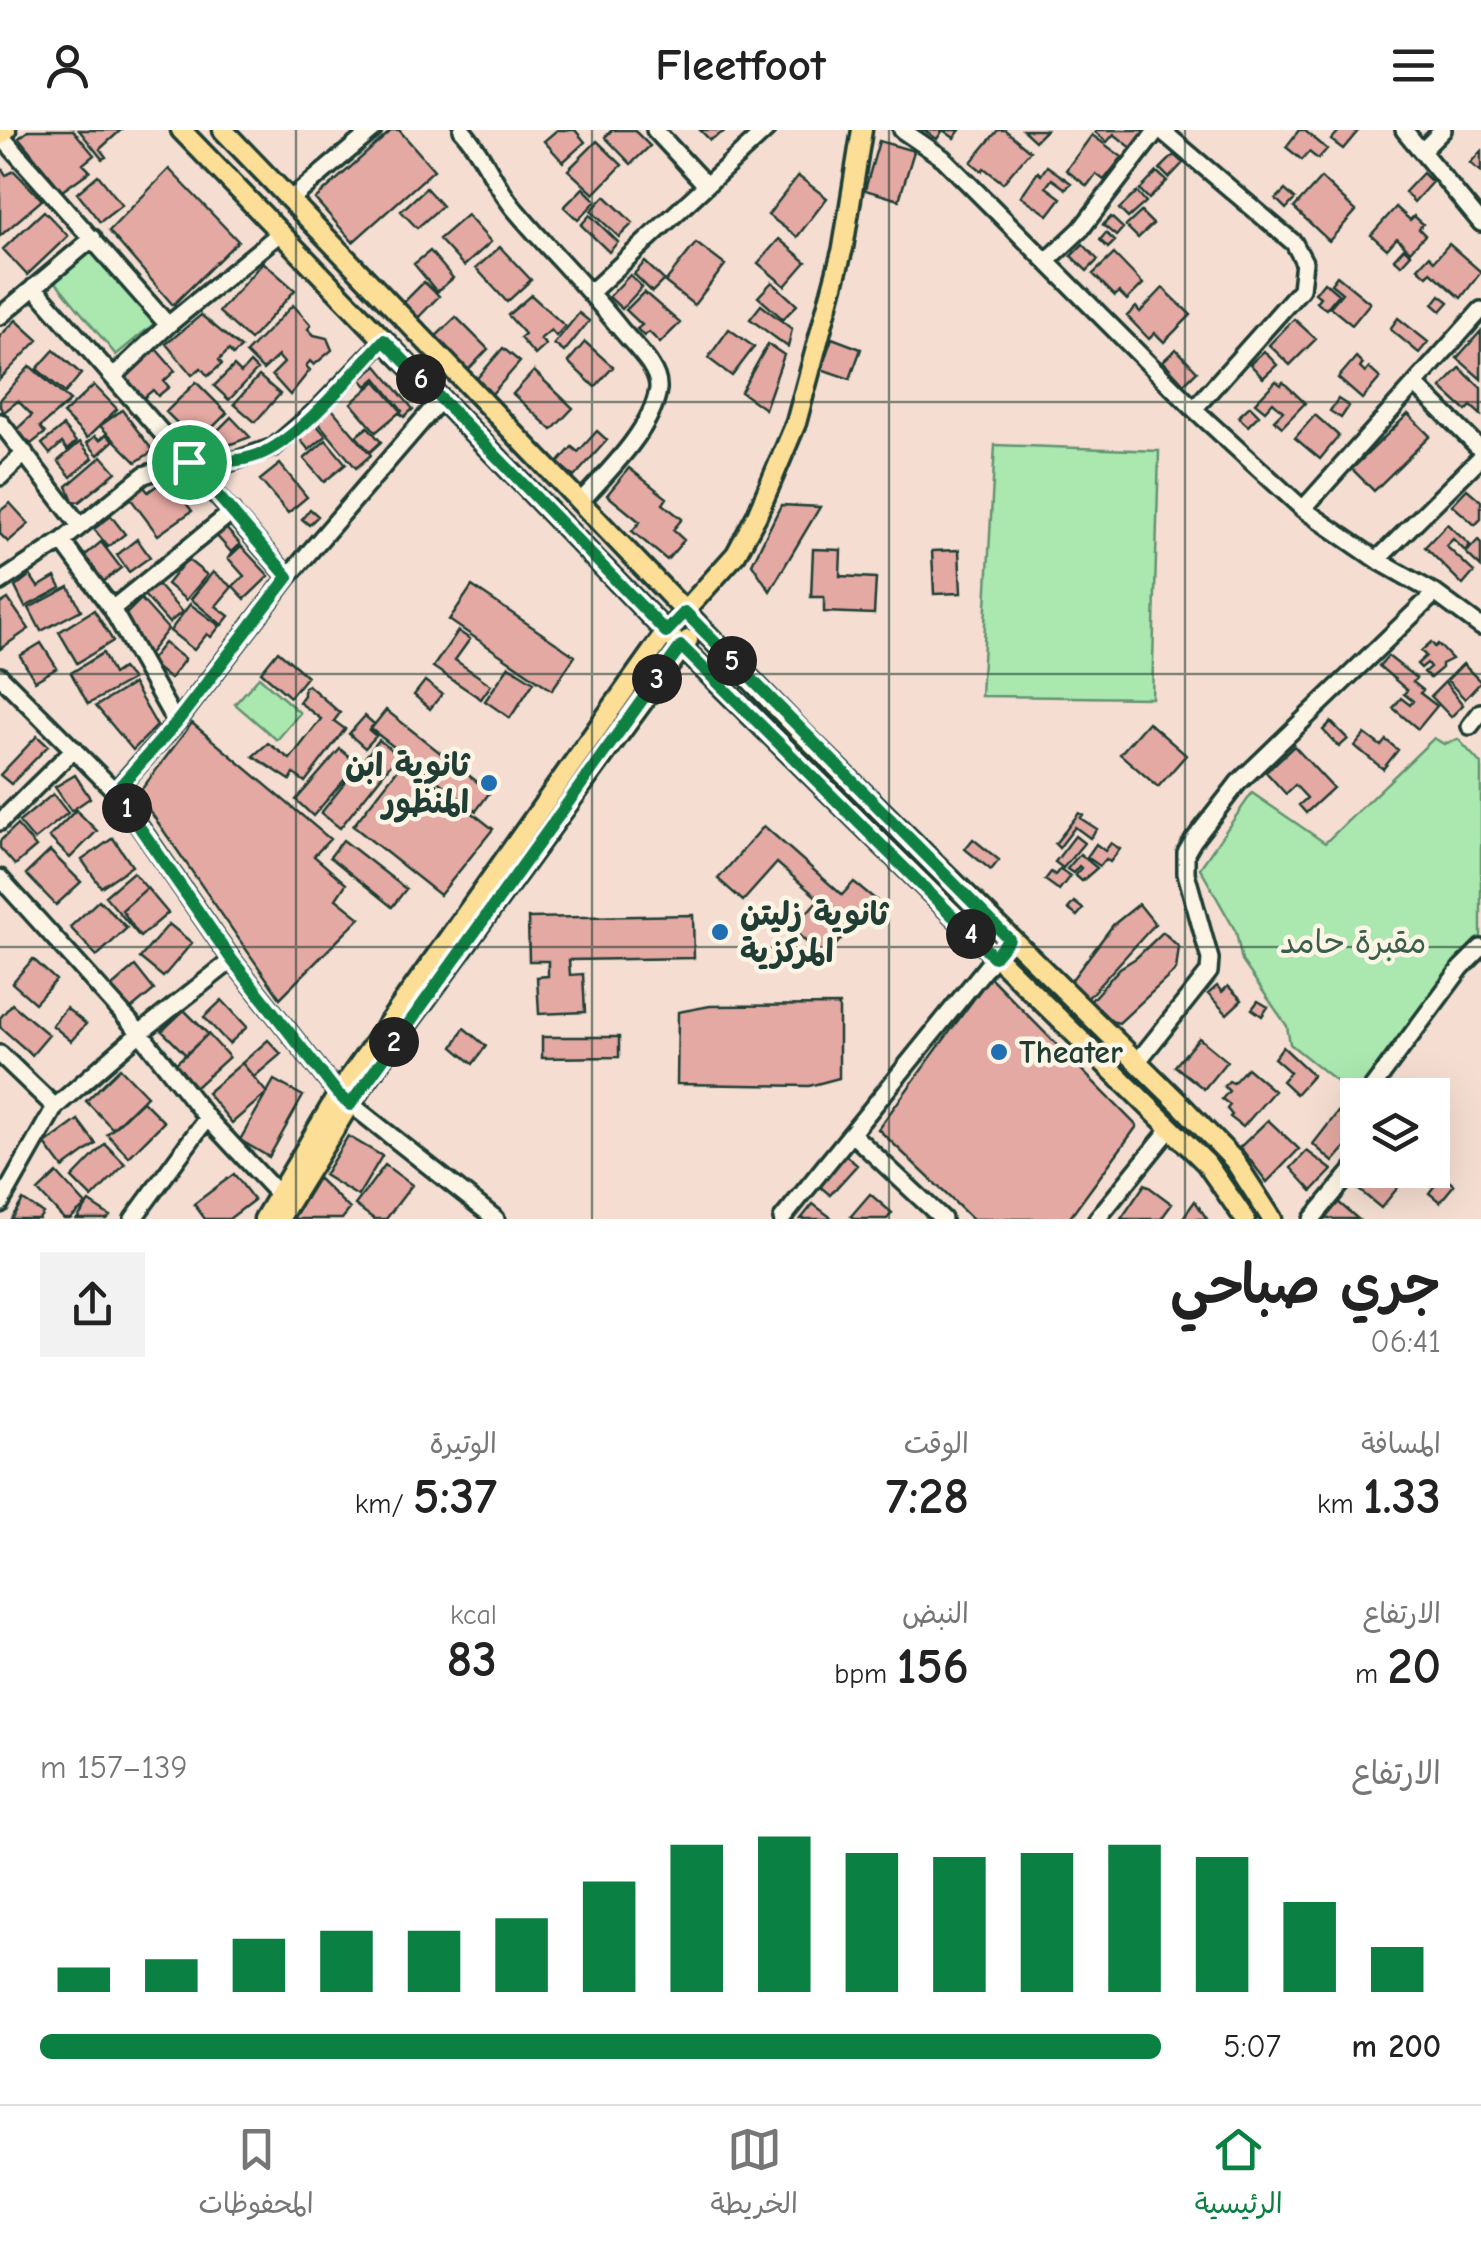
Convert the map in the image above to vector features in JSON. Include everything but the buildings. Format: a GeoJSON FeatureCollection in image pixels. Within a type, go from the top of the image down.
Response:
{"type":"FeatureCollection","features":[{"type":"Feature","properties":{"kind":"main road"},"geometry":{"type":"LineString","coordinates":[[0,135],[6,130]]}},
{"type":"Feature","properties":{"kind":"main road"},"geometry":{"type":"LineString","coordinates":[[182,130],[666,632],[1206,1163],[1245,1219]]}},
{"type":"Feature","properties":{"kind":"main road"},"geometry":{"type":"LineString","coordinates":[[223,130],[699,627],[1234,1160],[1272,1219]]}},
{"type":"Feature","properties":{"kind":"main road"},"geometry":{"type":"LineString","coordinates":[[264,1219],[666,632],[736,554],[796,422],[843,248],[858,134]]}},
{"type":"Feature","properties":{"kind":"main road"},"geometry":{"type":"LineString","coordinates":[[279,1219],[344,1099],[699,627]]}},
{"type":"Feature","properties":{"kind":"street"},"geometry":{"type":"LineString","coordinates":[[291,199],[373,130]]}},
{"type":"Feature","properties":{"kind":"street"},"geometry":{"type":"LineString","coordinates":[[462,130],[516,211],[590,292],[656,374],[658,385],[647,417],[633,440],[581,501]]}},
{"type":"Feature","properties":{"kind":"street"},"geometry":{"type":"LineString","coordinates":[[655,130],[705,184]]}},
{"type":"Feature","properties":{"kind":"street"},"geometry":{"type":"LineString","coordinates":[[590,292],[766,130]]}},
{"type":"Feature","properties":{"kind":"street"},"geometry":{"type":"LineString","coordinates":[[902,130],[943,158],[1194,409],[1303,509],[1377,560],[1436,593],[1481,627]]}},
{"type":"Feature","properties":{"kind":"street"},"geometry":{"type":"LineString","coordinates":[[1047,260],[1081,229],[1159,130],[1294,243],[1304,262],[1301,288],[1194,409]]}},
{"type":"Feature","properties":{"kind":"street"},"geometry":{"type":"LineString","coordinates":[[1404,130],[1481,223]]}},
{"type":"Feature","properties":{"kind":"street"},"geometry":{"type":"LineString","coordinates":[[1422,150],[1443,130]]}},
{"type":"Feature","properties":{"kind":"street"},"geometry":{"type":"LineString","coordinates":[[0,135],[168,325]]}},
{"type":"Feature","properties":{"kind":"street"},"geometry":{"type":"LineString","coordinates":[[114,376],[168,325],[280,233]]}},
{"type":"Feature","properties":{"kind":"street"},"geometry":{"type":"LineString","coordinates":[[0,316],[93,238]]}},
{"type":"Feature","properties":{"kind":"street"},"geometry":{"type":"LineString","coordinates":[[34,287],[288,577]]}},
{"type":"Feature","properties":{"kind":"street"},"geometry":{"type":"LineString","coordinates":[[1303,509],[1481,310]]}},
{"type":"Feature","properties":{"kind":"street"},"geometry":{"type":"LineString","coordinates":[[0,582],[62,541],[156,468],[189,462],[231,462],[274,448],[384,340]]}},
{"type":"Feature","properties":{"kind":"street"},"geometry":{"type":"LineString","coordinates":[[1377,560],[1481,453],[1416,384]]}},
{"type":"Feature","properties":{"kind":"street"},"geometry":{"type":"LineString","coordinates":[[115,792],[176,723],[288,577],[440,400]]}},
{"type":"Feature","properties":{"kind":"street"},"geometry":{"type":"LineString","coordinates":[[0,422],[80,526]]}},
{"type":"Feature","properties":{"kind":"street"},"geometry":{"type":"LineString","coordinates":[[0,476],[25,453]]}},
{"type":"Feature","properties":{"kind":"street"},"geometry":{"type":"LineString","coordinates":[[112,610],[232,512]]}},
{"type":"Feature","properties":{"kind":"street"},"geometry":{"type":"LineString","coordinates":[[62,541],[112,610],[176,723]]}},
{"type":"Feature","properties":{"kind":"street"},"geometry":{"type":"LineString","coordinates":[[1138,1061],[1209,972],[1210,959],[1186,873],[1186,853],[1193,841],[1238,784],[1436,593]]}},
{"type":"Feature","properties":{"kind":"street"},"geometry":{"type":"LineString","coordinates":[[0,676],[115,792],[232,960],[344,1099],[496,1219]]}},
{"type":"Feature","properties":{"kind":"street"},"geometry":{"type":"LineString","coordinates":[[1470,726],[1481,712]]}},
{"type":"Feature","properties":{"kind":"street"},"geometry":{"type":"LineString","coordinates":[[0,822],[74,749]]}},
{"type":"Feature","properties":{"kind":"street"},"geometry":{"type":"LineString","coordinates":[[0,878],[140,1033],[207,1118],[279,1195]]}},
{"type":"Feature","properties":{"kind":"street"},"geometry":{"type":"LineString","coordinates":[[782,1219],[1009,939]]}},
{"type":"Feature","properties":{"kind":"street"},"geometry":{"type":"LineString","coordinates":[[1379,1078],[1481,948]]}},
{"type":"Feature","properties":{"kind":"street"},"geometry":{"type":"LineString","coordinates":[[0,1204],[56,1106],[232,960]]}},
{"type":"Feature","properties":{"kind":"street"},"geometry":{"type":"LineString","coordinates":[[0,1054],[56,1106]]}},
{"type":"Feature","properties":{"kind":"street"},"geometry":{"type":"LineString","coordinates":[[133,1219],[207,1118]]}},
{"type":"Feature","properties":{"kind":"street"},"geometry":{"type":"LineString","coordinates":[[1097,1219],[1170,1129]]}},
{"type":"Feature","properties":{"kind":"street"},"geometry":{"type":"LineString","coordinates":[[852,1134],[942,1219]]}},
{"type":"Feature","properties":{"kind":"street"},"geometry":{"type":"LineString","coordinates":[[1312,1219],[1340,1186]]}},
{"type":"Feature","properties":{"kind":"green space"},"geometry":{"type":"Polygon","coordinates":[[[95,248],[156,322],[116,355],[55,281],[95,248]]]}},
{"type":"Feature","properties":{"kind":"green space"},"geometry":{"type":"Polygon","coordinates":[[[995,445],[1159,451],[1152,698],[981,696],[995,445]]]}},
{"type":"Feature","properties":{"kind":"green space"},"geometry":{"type":"Polygon","coordinates":[[[259,677],[300,713],[277,740],[235,704],[259,677]]]}},
{"type":"Feature","properties":{"kind":"green space","name":"مقبرة حامد"},"geometry":{"type":"Polygon","coordinates":[[[1434,738],[1444,744],[1458,739],[1481,764],[1481,944],[1378,1078],[1340,1078],[1340,1084],[1290,1044],[1287,1026],[1242,961],[1236,932],[1200,868],[1252,793],[1325,843],[1434,738]]]}},
{"type":"Feature","properties":{"kind":"place","name":"ثانوية ابن المنظور"},"geometry":{"type":"Point","coordinates":[489,783]}},
{"type":"Feature","properties":{"kind":"place","name":"ثانوية زليتن المركزية"},"geometry":{"type":"Point","coordinates":[720,932]}},
{"type":"Feature","properties":{"kind":"place","name":"Theater"},"geometry":{"type":"Point","coordinates":[999,1052]}},
{"type":"Feature","properties":{"kind":"route"},"geometry":{"type":"LineString","coordinates":[[384,340],[666,632],[685,612],[1009,939],[994,957],[681,646],[350,1105],[232,960],[115,792],[176,723],[288,577],[189,462],[231,462],[274,448],[384,340]]}}]}
